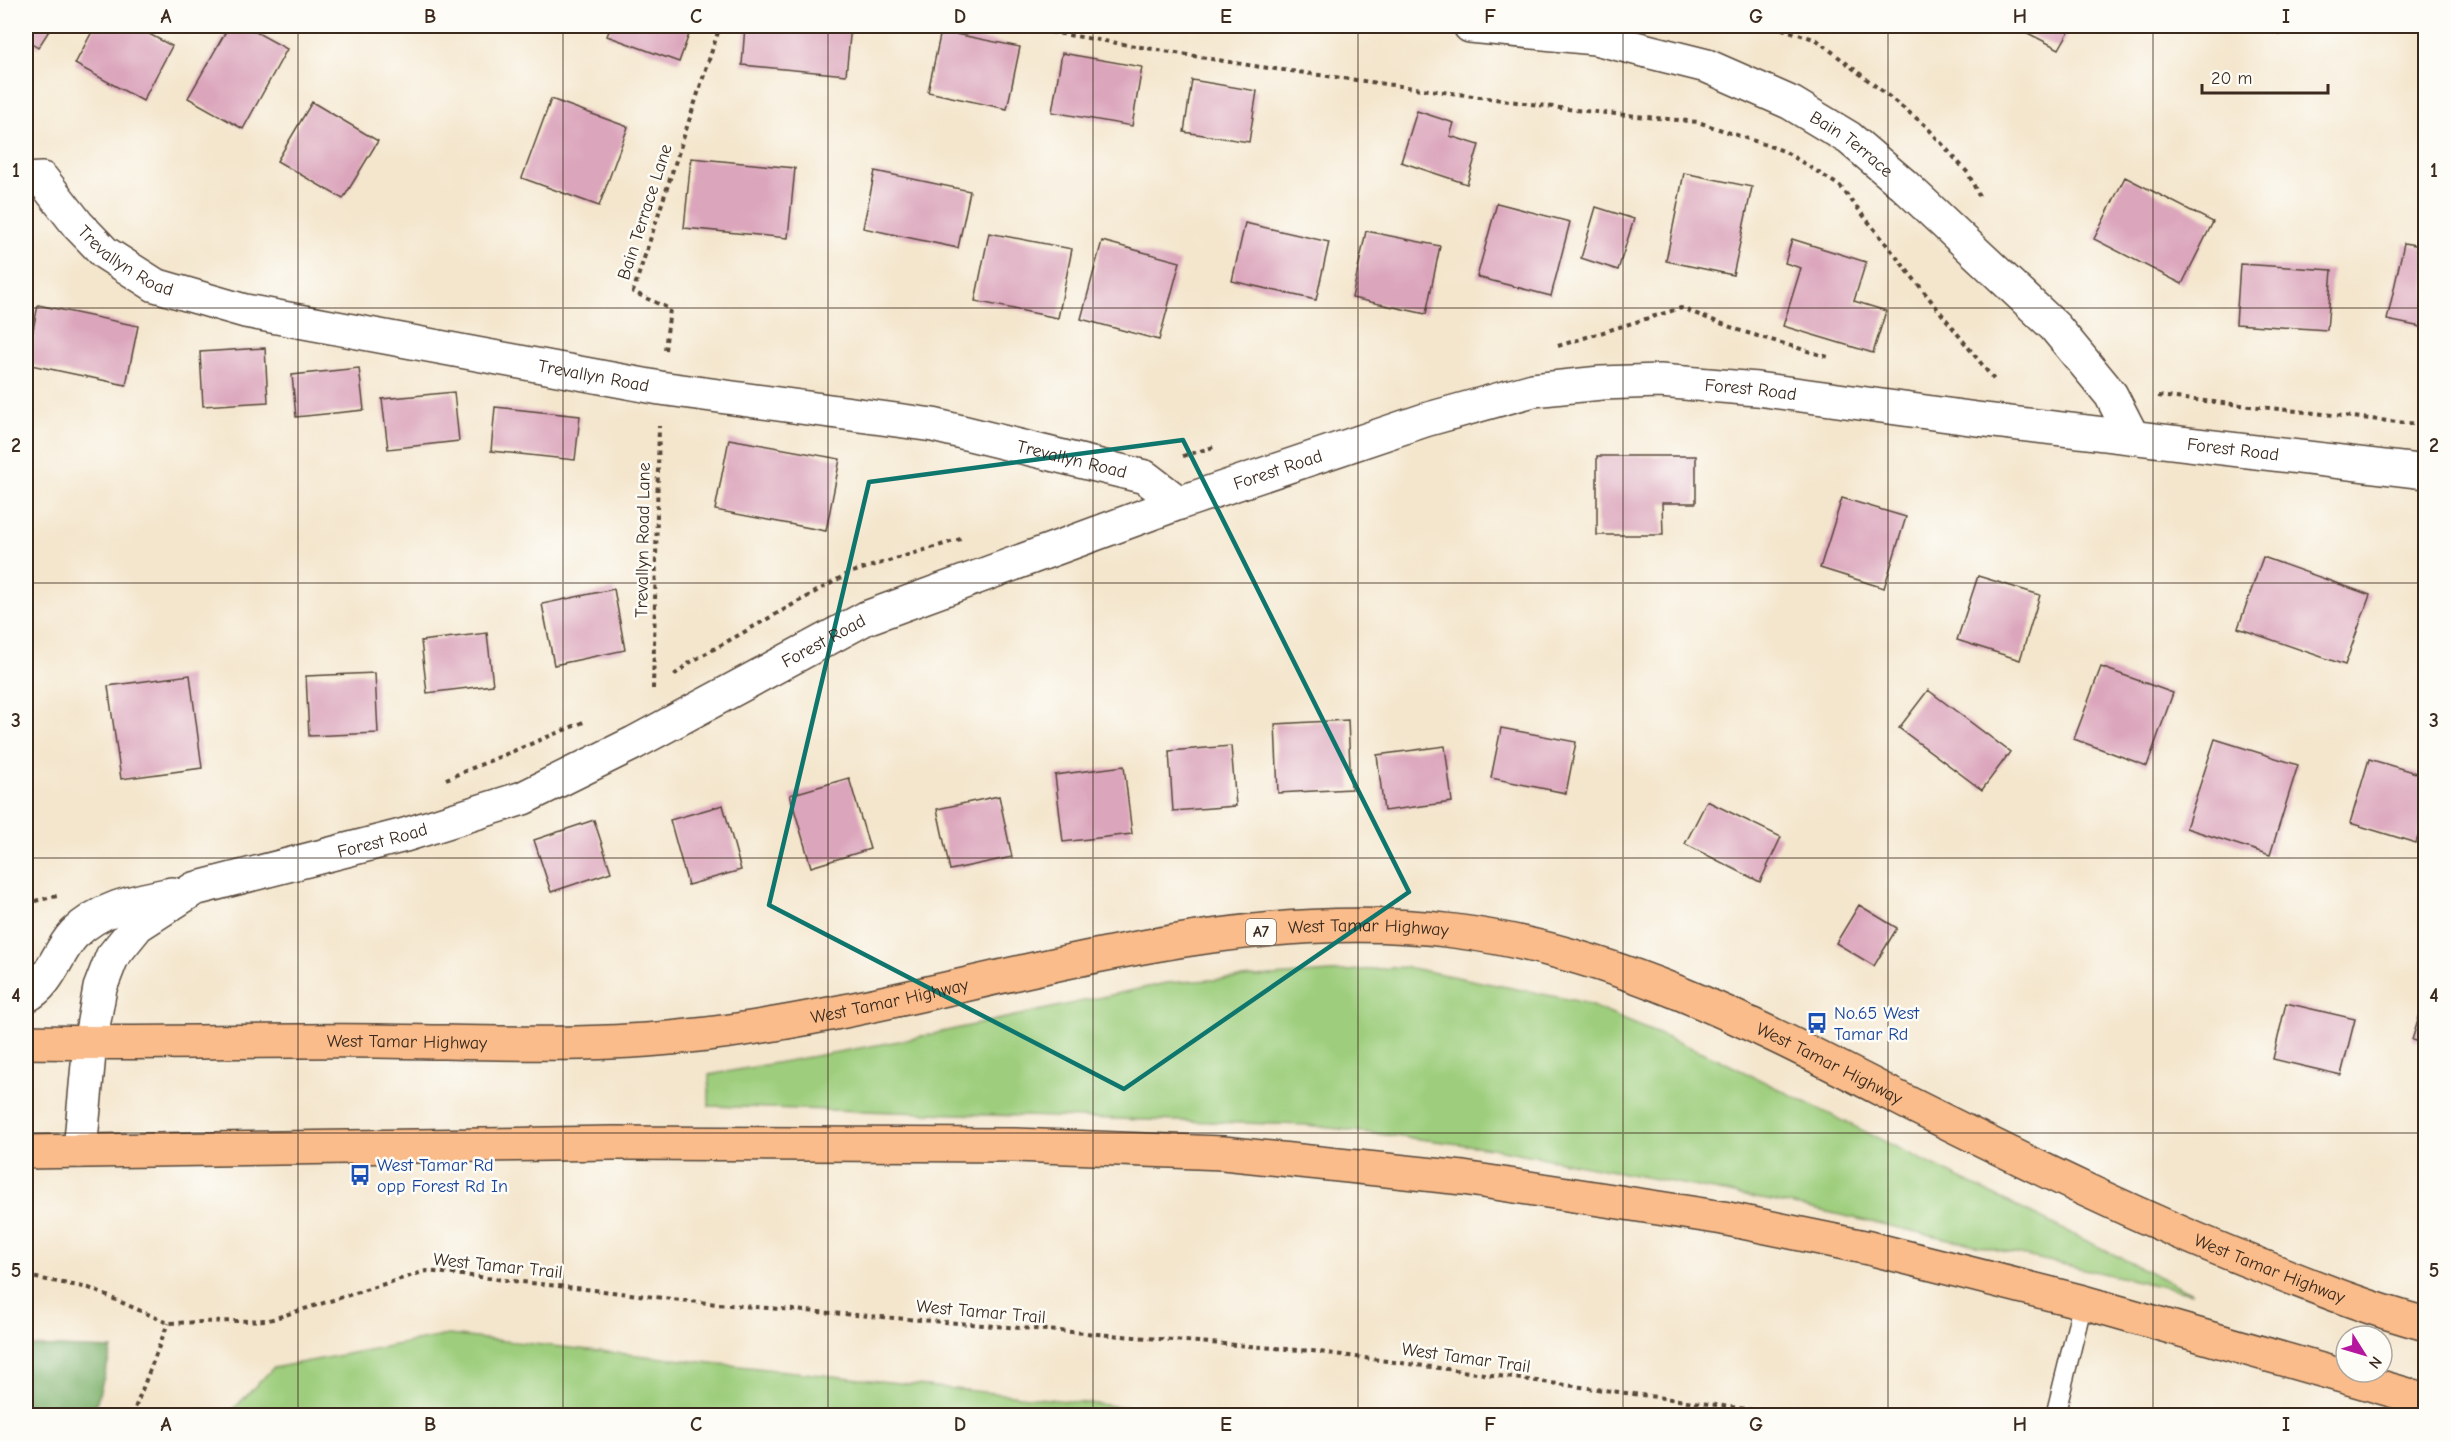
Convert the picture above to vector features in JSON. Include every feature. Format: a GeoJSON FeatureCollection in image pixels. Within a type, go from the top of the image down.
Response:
{"type":"FeatureCollection","features":[{"type":"Feature","properties":{"kind":"highway","name":"West Tamar Highway"},"geometry":{"type":"LineString","coordinates":[[26,1042],[553,1042],[684,1037],[797,1021],[1086,959],[1210,936],[1357,924],[1455,932],[1564,951],[1654,982],[1752,1024],[2043,1171],[2133,1213],[2312,1286],[2426,1324]]}},
{"type":"Feature","properties":{"kind":"highway"},"geometry":{"type":"LineString","coordinates":[[26,1152],[625,1143],[1015,1145],[1223,1153],[1463,1178],[1723,1218],[1869,1248],[2083,1302],[2426,1401]]}},
{"type":"Feature","properties":{"kind":"street","name":"Bain Terrace"},"geometry":{"type":"LineString","coordinates":[[1470,26],[1595,38],[1707,66],[1791,103],[1849,138],[1904,185],[2055,327],[2112,395],[2132,436]]}},
{"type":"Feature","properties":{"kind":"street","name":"Trevallyn Road"},"geometry":{"type":"LineString","coordinates":[[31,176],[105,254],[155,285],[245,311],[660,388],[933,425],[1145,477],[1179,503]]}},
{"type":"Feature","properties":{"kind":"street","name":"Forest Road"},"geometry":{"type":"LineString","coordinates":[[26,996],[51,971],[75,934],[116,905],[194,889],[405,835],[523,798],[634,743],[866,618],[1179,503],[1436,417],[1533,390],[1601,383],[1660,381],[1757,389],[1977,419],[2426,472]]}},
{"type":"Feature","properties":{"kind":"street","name":"Forest Road"},"geometry":{"type":"LineString","coordinates":[[80,1151],[90,1043],[100,988],[112,957],[138,925],[194,889]]}},
{"type":"Feature","properties":{"kind":"lane"},"geometry":{"type":"LineString","coordinates":[[2055,1416],[2083,1302]]}},
{"type":"Feature","properties":{"kind":"path","name":"Bain Terrace Lane"},"geometry":{"type":"LineString","coordinates":[[660,388],[670,309],[633,292],[720,26]]}},
{"type":"Feature","properties":{"kind":"path"},"geometry":{"type":"LineString","coordinates":[[1015,26],[1254,66],[1575,110],[1698,122],[1784,151],[1840,186],[1998,384]]}},
{"type":"Feature","properties":{"kind":"path"},"geometry":{"type":"LineString","coordinates":[[1773,26],[1816,40],[1925,125],[1968,173],[1979,196]]}},
{"type":"Feature","properties":{"kind":"path","name":"Trevallyn Road Lane"},"geometry":{"type":"LineString","coordinates":[[660,388],[653,692],[662,685]]}},
{"type":"Feature","properties":{"kind":"path"},"geometry":{"type":"LineString","coordinates":[[2158,396],[2426,425]]}},
{"type":"Feature","properties":{"kind":"path"},"geometry":{"type":"LineString","coordinates":[[671,678],[689,663],[849,573],[970,536]]}},
{"type":"Feature","properties":{"kind":"path"},"geometry":{"type":"LineString","coordinates":[[443,780],[587,720]]}},
{"type":"Feature","properties":{"kind":"path"},"geometry":{"type":"LineString","coordinates":[[26,903],[62,894]]}},
{"type":"Feature","properties":{"kind":"path","name":"West Tamar Trail"},"geometry":{"type":"LineString","coordinates":[[26,1276],[89,1288],[168,1323],[269,1320],[426,1271],[717,1304],[1312,1352],[1798,1416]]}},
{"type":"Feature","properties":{"kind":"path"},"geometry":{"type":"LineString","coordinates":[[132,1416],[168,1323]]}},
{"type":"Feature","properties":{"kind":"highlighted area"},"geometry":{"type":"Polygon","coordinates":[[[1183,440],[1409,892],[1124,1089],[769,905],[869,482],[1183,440]]]}},
{"type":"Feature","properties":{"kind":"green space"},"geometry":{"type":"Polygon","coordinates":[[[1406,967],[1582,1002],[1718,1059],[2192,1293],[1804,1207],[1491,1148],[1306,1125],[709,1106],[709,1075],[905,1040],[1166,983],[1406,967]]]}},
{"type":"Feature","properties":{"kind":"green space"},"geometry":{"type":"Polygon","coordinates":[[[448,1335],[1198,1415],[228,1415],[273,1368],[448,1335]]]}},
{"type":"Feature","properties":{"kind":"green space"},"geometry":{"type":"Polygon","coordinates":[[[26,1346],[112,1349],[93,1415],[26,1415],[26,1346]]]}},
{"type":"Feature","properties":{"kind":"building"},"geometry":{"type":"Polygon","coordinates":[[[26,26],[52,26],[38,48],[26,40],[26,26]]]}},
{"type":"Feature","properties":{"kind":"building"},"geometry":{"type":"Polygon","coordinates":[[[95,26],[134,26],[172,46],[143,101],[75,64],[95,26]]]}},
{"type":"Feature","properties":{"kind":"building"},"geometry":{"type":"Polygon","coordinates":[[[229,26],[245,26],[287,49],[243,129],[188,98],[229,26]]]}},
{"type":"Feature","properties":{"kind":"building"},"geometry":{"type":"Polygon","coordinates":[[[611,26],[692,26],[679,62],[607,36],[611,26]]]}},
{"type":"Feature","properties":{"kind":"building"},"geometry":{"type":"Polygon","coordinates":[[[745,26],[851,26],[846,75],[742,65],[745,26]]]}},
{"type":"Feature","properties":{"kind":"building"},"geometry":{"type":"Polygon","coordinates":[[[2014,26],[2072,26],[2059,49],[2014,26]]]}},
{"type":"Feature","properties":{"kind":"building"},"geometry":{"type":"Polygon","coordinates":[[[2262,26],[2283,26],[2279,34],[2262,26]]]}},
{"type":"Feature","properties":{"kind":"building"},"geometry":{"type":"Polygon","coordinates":[[[941,31],[1020,47],[1007,109],[928,92],[941,31]]]}},
{"type":"Feature","properties":{"kind":"building"},"geometry":{"type":"Polygon","coordinates":[[[1062,53],[1142,67],[1132,126],[1052,112],[1062,53]]]}},
{"type":"Feature","properties":{"kind":"building"},"geometry":{"type":"Polygon","coordinates":[[[1192,80],[1257,91],[1249,142],[1184,132],[1192,80]]]}},
{"type":"Feature","properties":{"kind":"building"},"geometry":{"type":"Polygon","coordinates":[[[551,99],[628,127],[599,206],[522,178],[551,99]]]}},
{"type":"Feature","properties":{"kind":"building"},"geometry":{"type":"Polygon","coordinates":[[[312,102],[378,141],[343,199],[277,161],[312,102]]]}},
{"type":"Feature","properties":{"kind":"building"},"geometry":{"type":"Polygon","coordinates":[[[1417,111],[1454,123],[1450,136],[1479,145],[1467,184],[1401,162],[1417,111]]]}},
{"type":"Feature","properties":{"kind":"building"},"geometry":{"type":"Polygon","coordinates":[[[691,158],[795,168],[788,238],[684,228],[691,158]]]}},
{"type":"Feature","properties":{"kind":"building"},"geometry":{"type":"Polygon","coordinates":[[[875,171],[970,191],[958,248],[863,228],[875,171]]]}},
{"type":"Feature","properties":{"kind":"building"},"geometry":{"type":"Polygon","coordinates":[[[1684,173],[1752,187],[1733,275],[1666,261],[1684,173]]]}},
{"type":"Feature","properties":{"kind":"building"},"geometry":{"type":"Polygon","coordinates":[[[2125,177],[2213,222],[2182,284],[2094,239],[2125,177]]]}},
{"type":"Feature","properties":{"kind":"building"},"geometry":{"type":"Polygon","coordinates":[[[1497,203],[1570,222],[1551,296],[1477,277],[1497,203]]]}},
{"type":"Feature","properties":{"kind":"building"},"geometry":{"type":"Polygon","coordinates":[[[1596,207],[1634,219],[1618,270],[1581,258],[1596,207]]]}},
{"type":"Feature","properties":{"kind":"building"},"geometry":{"type":"Polygon","coordinates":[[[1245,223],[1329,242],[1316,300],[1232,281],[1245,223]]]}},
{"type":"Feature","properties":{"kind":"building"},"geometry":{"type":"Polygon","coordinates":[[[1366,231],[1440,246],[1426,314],[1352,298],[1366,231]]]}},
{"type":"Feature","properties":{"kind":"building"},"geometry":{"type":"Polygon","coordinates":[[[989,233],[1072,249],[1058,318],[975,301],[989,233]]]}},
{"type":"Feature","properties":{"kind":"building"},"geometry":{"type":"Polygon","coordinates":[[[1792,239],[1866,262],[1854,301],[1886,311],[1873,353],[1783,326],[1801,268],[1785,263],[1792,239]]]}},
{"type":"Feature","properties":{"kind":"building"},"geometry":{"type":"Polygon","coordinates":[[[1102,241],[1180,262],[1159,340],[1081,319],[1102,241]]]}},
{"type":"Feature","properties":{"kind":"building"},"geometry":{"type":"Polygon","coordinates":[[[2404,243],[2426,247],[2426,328],[2387,320],[2404,243]]]}},
{"type":"Feature","properties":{"kind":"building"},"geometry":{"type":"Polygon","coordinates":[[[2240,264],[2332,270],[2327,330],[2236,324],[2240,264]]]}},
{"type":"Feature","properties":{"kind":"building"},"geometry":{"type":"Polygon","coordinates":[[[38,305],[138,326],[126,385],[26,364],[38,305]]]}},
{"type":"Feature","properties":{"kind":"building"},"geometry":{"type":"Polygon","coordinates":[[[265,348],[268,402],[203,406],[200,352],[265,348]]]}},
{"type":"Feature","properties":{"kind":"building"},"geometry":{"type":"Polygon","coordinates":[[[359,368],[364,410],[296,417],[292,375],[359,368]]]}},
{"type":"Feature","properties":{"kind":"building"},"geometry":{"type":"Polygon","coordinates":[[[454,392],[459,441],[388,449],[382,399],[454,392]]]}},
{"type":"Feature","properties":{"kind":"building"},"geometry":{"type":"Polygon","coordinates":[[[495,407],[580,416],[575,460],[491,451],[495,407]]]}},
{"type":"Feature","properties":{"kind":"building"},"geometry":{"type":"Polygon","coordinates":[[[729,439],[840,459],[826,531],[715,510],[729,439]]]}},
{"type":"Feature","properties":{"kind":"building"},"geometry":{"type":"Polygon","coordinates":[[[1597,456],[1696,456],[1696,503],[1662,503],[1663,535],[1597,535],[1597,456]]]}},
{"type":"Feature","properties":{"kind":"building"},"geometry":{"type":"Polygon","coordinates":[[[1842,498],[1906,517],[1884,588],[1820,568],[1842,498]]]}},
{"type":"Feature","properties":{"kind":"building"},"geometry":{"type":"Polygon","coordinates":[[[2263,557],[2370,595],[2345,665],[2238,628],[2263,557]]]}},
{"type":"Feature","properties":{"kind":"building"},"geometry":{"type":"Polygon","coordinates":[[[1978,576],[2040,595],[2020,660],[1957,640],[1978,576]]]}},
{"type":"Feature","properties":{"kind":"building"},"geometry":{"type":"Polygon","coordinates":[[[614,589],[625,650],[554,665],[542,604],[614,589]]]}},
{"type":"Feature","properties":{"kind":"building"},"geometry":{"type":"Polygon","coordinates":[[[487,633],[493,685],[427,693],[421,641],[487,633]]]}},
{"type":"Feature","properties":{"kind":"building"},"geometry":{"type":"Polygon","coordinates":[[[2101,667],[2173,693],[2147,766],[2074,739],[2101,667]]]}},
{"type":"Feature","properties":{"kind":"building"},"geometry":{"type":"Polygon","coordinates":[[[375,673],[378,733],[309,736],[306,676],[375,673]]]}},
{"type":"Feature","properties":{"kind":"building"},"geometry":{"type":"Polygon","coordinates":[[[190,675],[202,768],[121,779],[108,686],[190,675]]]}},
{"type":"Feature","properties":{"kind":"building"},"geometry":{"type":"Polygon","coordinates":[[[1928,690],[2010,752],[1982,790],[1899,728],[1928,690]]]}},
{"type":"Feature","properties":{"kind":"building"},"geometry":{"type":"Polygon","coordinates":[[[1348,720],[1351,789],[1278,793],[1275,724],[1348,720]]]}},
{"type":"Feature","properties":{"kind":"building"},"geometry":{"type":"Polygon","coordinates":[[[1501,728],[1576,742],[1566,793],[1491,778],[1501,728]]]}},
{"type":"Feature","properties":{"kind":"building"},"geometry":{"type":"Polygon","coordinates":[[[2215,739],[2298,765],[2270,855],[2186,828],[2215,739]]]}},
{"type":"Feature","properties":{"kind":"building"},"geometry":{"type":"Polygon","coordinates":[[[1231,746],[1236,806],[1173,811],[1169,751],[1231,746]]]}},
{"type":"Feature","properties":{"kind":"building"},"geometry":{"type":"Polygon","coordinates":[[[1445,746],[1452,802],[1384,811],[1377,755],[1445,746]]]}},
{"type":"Feature","properties":{"kind":"building"},"geometry":{"type":"Polygon","coordinates":[[[2369,759],[2426,776],[2426,812],[2416,843],[2350,823],[2369,759]]]}},
{"type":"Feature","properties":{"kind":"building"},"geometry":{"type":"Polygon","coordinates":[[[1124,766],[1132,834],[1063,842],[1055,775],[1124,766]]]}},
{"type":"Feature","properties":{"kind":"building"},"geometry":{"type":"Polygon","coordinates":[[[849,778],[870,849],[811,867],[790,795],[849,778]]]}},
{"type":"Feature","properties":{"kind":"building"},"geometry":{"type":"Polygon","coordinates":[[[999,796],[1012,857],[950,870],[937,809],[999,796]]]}},
{"type":"Feature","properties":{"kind":"building"},"geometry":{"type":"Polygon","coordinates":[[[1707,801],[1781,837],[1760,882],[1685,844],[1707,801]]]}},
{"type":"Feature","properties":{"kind":"building"},"geometry":{"type":"Polygon","coordinates":[[[723,805],[741,870],[688,885],[670,820],[723,805]]]}},
{"type":"Feature","properties":{"kind":"building"},"geometry":{"type":"Polygon","coordinates":[[[594,820],[611,872],[551,892],[534,840],[594,820]]]}},
{"type":"Feature","properties":{"kind":"building"},"geometry":{"type":"Polygon","coordinates":[[[1859,905],[1897,928],[1874,966],[1836,943],[1859,905]]]}},
{"type":"Feature","properties":{"kind":"building"},"geometry":{"type":"Polygon","coordinates":[[[2426,998],[2426,1044],[2412,1040],[2426,998]]]}},
{"type":"Feature","properties":{"kind":"building"},"geometry":{"type":"Polygon","coordinates":[[[2286,1003],[2355,1019],[2341,1075],[2273,1059],[2286,1003]]]}},
{"type":"Feature","properties":{"kind":"place","name":"No.65 West Tamar Rd"},"geometry":{"type":"Point","coordinates":[1817,1023]}},
{"type":"Feature","properties":{"kind":"place","name":"West Tamar Rd opp Forest Rd In"},"geometry":{"type":"Point","coordinates":[360,1175]}}]}
